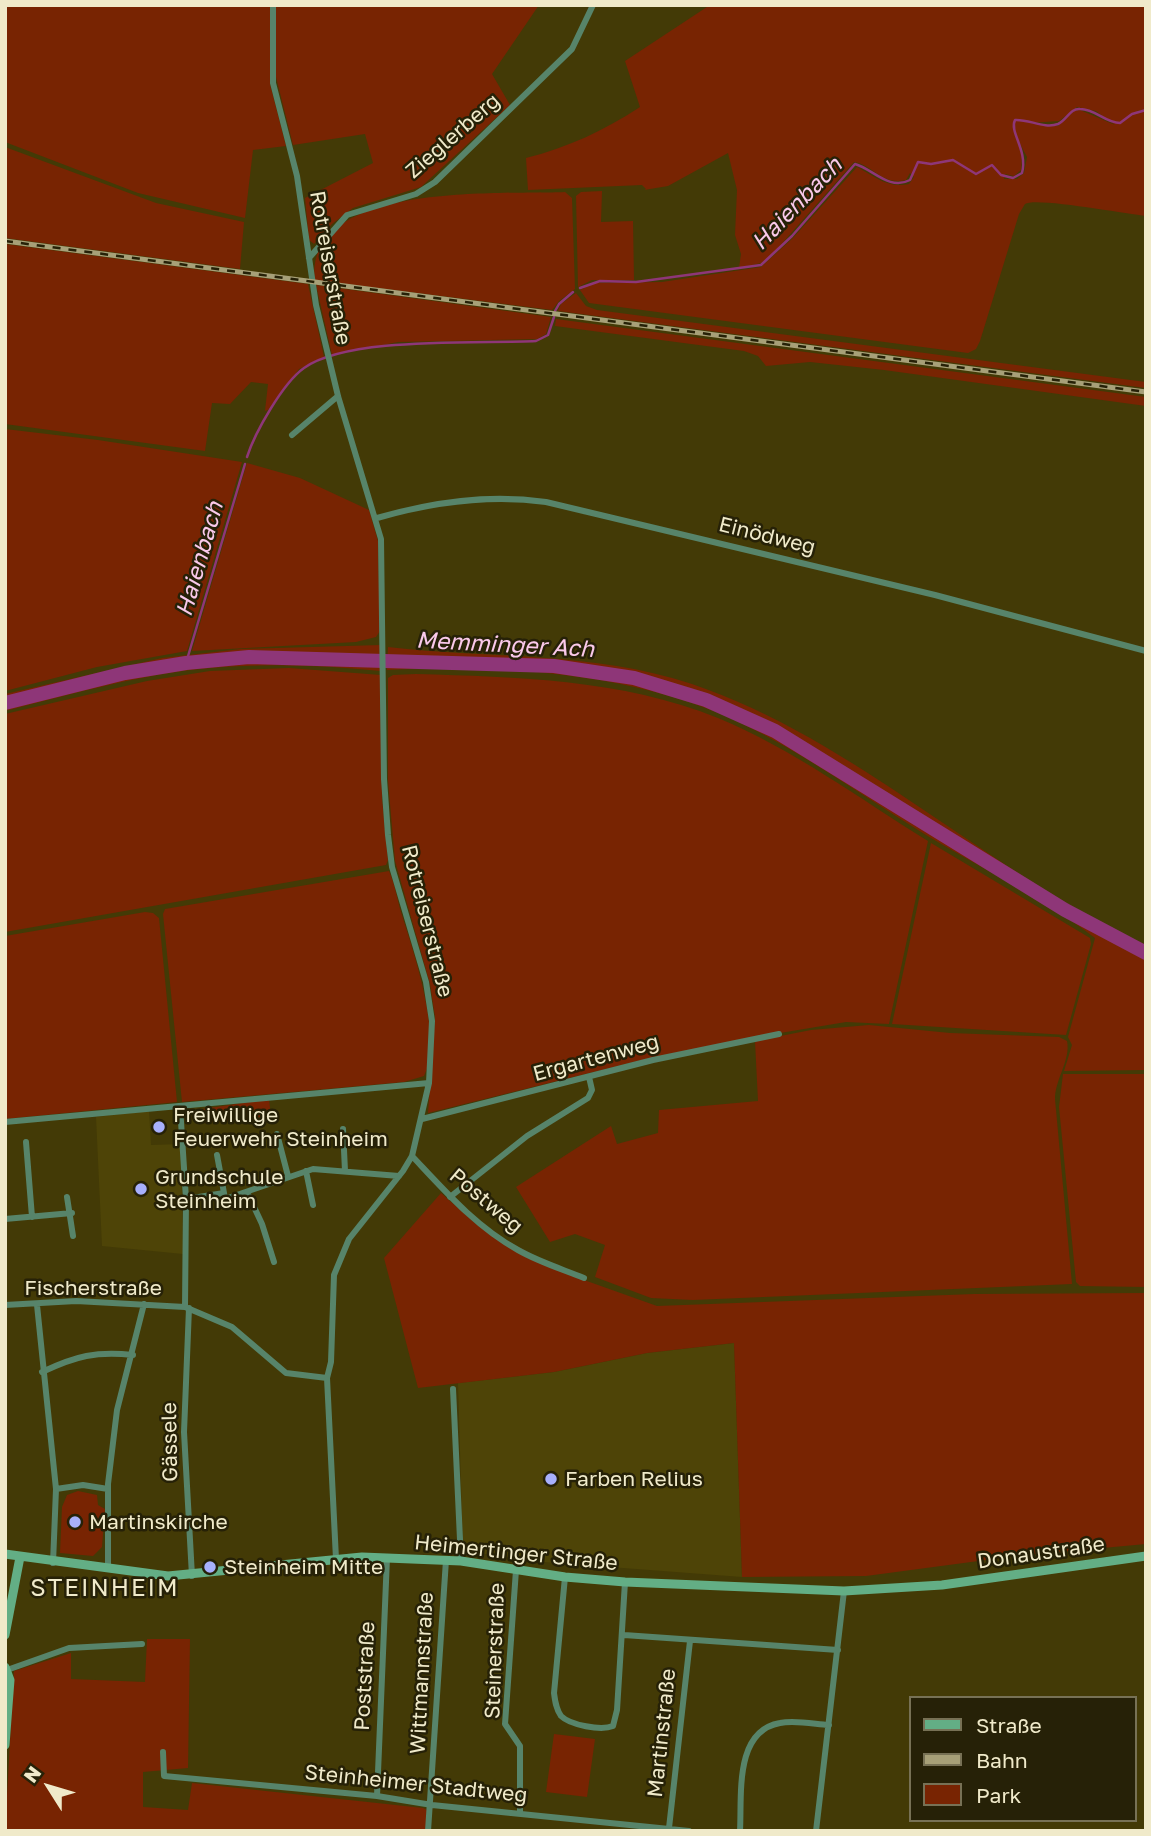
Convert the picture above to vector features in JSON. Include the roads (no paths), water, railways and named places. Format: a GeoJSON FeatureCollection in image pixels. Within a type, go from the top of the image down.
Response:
{"type":"FeatureCollection","features":[{"type":"Feature","properties":{"kind":"street","name":"Rotreiserstraße"},"geometry":{"type":"LineString","coordinates":[[273,5],[273,83],[290,147],[327,355],[377,518],[382,550],[384,779],[388,835],[392,867],[431,1010],[429,1083],[412,1156],[399,1177],[357,1228],[337,1266],[331,1362],[327,1378],[336,1559]]}},
{"type":"Feature","properties":{"kind":"street","name":"Zieglerberg"},"geometry":{"type":"LineString","coordinates":[[309,258],[330,230],[347,215],[416,194],[435,182],[572,49],[593,5]]}},
{"type":"Feature","properties":{"kind":"street"},"geometry":{"type":"LineString","coordinates":[[292,435],[338,396]]}},
{"type":"Feature","properties":{"kind":"street","name":"Einödweg"},"geometry":{"type":"LineString","coordinates":[[377,518],[424,505],[460,500],[511,499],[546,502],[934,595],[1146,651]]}},
{"type":"Feature","properties":{"kind":"street","name":"Ergartenweg"},"geometry":{"type":"LineString","coordinates":[[422,1119],[668,1056],[779,1034]]}},
{"type":"Feature","properties":{"kind":"street"},"geometry":{"type":"LineString","coordinates":[[450,1197],[527,1136],[588,1098],[592,1090],[589,1077]]}},
{"type":"Feature","properties":{"kind":"street"},"geometry":{"type":"LineString","coordinates":[[5,1122],[429,1083]]}},
{"type":"Feature","properties":{"kind":"street","name":"Gässele"},"geometry":{"type":"LineString","coordinates":[[180,1106],[186,1199],[184,1432],[192,1576]]}},
{"type":"Feature","properties":{"kind":"street"},"geometry":{"type":"LineString","coordinates":[[343,1129],[345,1171]]}},
{"type":"Feature","properties":{"kind":"street"},"geometry":{"type":"LineString","coordinates":[[277,1134],[288,1176]]}},
{"type":"Feature","properties":{"kind":"street"},"geometry":{"type":"LineString","coordinates":[[26,1142],[32,1217]]}},
{"type":"Feature","properties":{"kind":"street"},"geometry":{"type":"LineString","coordinates":[[217,1155],[225,1199],[306,1171],[345,1171],[399,1177]]}},
{"type":"Feature","properties":{"kind":"street","name":"Postweg"},"geometry":{"type":"LineString","coordinates":[[412,1156],[450,1197],[516,1249],[584,1278]]}},
{"type":"Feature","properties":{"kind":"street"},"geometry":{"type":"LineString","coordinates":[[306,1171],[313,1205]]}},
{"type":"Feature","properties":{"kind":"street"},"geometry":{"type":"LineString","coordinates":[[247,1192],[262,1224],[274,1262]]}},
{"type":"Feature","properties":{"kind":"street"},"geometry":{"type":"LineString","coordinates":[[186,1199],[224,1193]]}},
{"type":"Feature","properties":{"kind":"street"},"geometry":{"type":"LineString","coordinates":[[67,1197],[72,1213],[73,1236]]}},
{"type":"Feature","properties":{"kind":"street"},"geometry":{"type":"LineString","coordinates":[[5,1219],[72,1213]]}},
{"type":"Feature","properties":{"kind":"street","name":"Fischerstraße"},"geometry":{"type":"LineString","coordinates":[[5,1306],[76,1301],[187,1307],[240,1332],[286,1373],[327,1378]]}},
{"type":"Feature","properties":{"kind":"street"},"geometry":{"type":"LineString","coordinates":[[108,1568],[108,1489],[117,1409],[144,1304]]}},
{"type":"Feature","properties":{"kind":"street"},"geometry":{"type":"LineString","coordinates":[[37,1305],[56,1489],[53,1563]]}},
{"type":"Feature","properties":{"kind":"street"},"geometry":{"type":"LineString","coordinates":[[42,1372],[75,1356],[107,1353],[133,1355]]}},
{"type":"Feature","properties":{"kind":"street"},"geometry":{"type":"LineString","coordinates":[[453,1390],[461,1561]]}},
{"type":"Feature","properties":{"kind":"street"},"geometry":{"type":"LineString","coordinates":[[56,1489],[83,1486],[108,1489]]}},
{"type":"Feature","properties":{"kind":"street","name":"Heimertinger Straße"},"geometry":{"type":"LineString","coordinates":[[5,1554],[53,1563],[192,1576],[336,1559],[387,1558],[461,1561],[565,1577],[625,1582],[844,1591],[942,1585]]}},
{"type":"Feature","properties":{"kind":"street","name":"Donaustraße"},"geometry":{"type":"LineString","coordinates":[[942,1585],[1146,1556]]}},
{"type":"Feature","properties":{"kind":"street"},"geometry":{"type":"LineString","coordinates":[[5,1635],[20,1557]]}},
{"type":"Feature","properties":{"kind":"street","name":"Poststraße"},"geometry":{"type":"LineString","coordinates":[[377,1796],[387,1558]]}},
{"type":"Feature","properties":{"kind":"street","name":"Wittmannstraße"},"geometry":{"type":"LineString","coordinates":[[428,1831],[432,1805],[446,1560]]}},
{"type":"Feature","properties":{"kind":"street","name":"Steinerstraße"},"geometry":{"type":"LineString","coordinates":[[516,1570],[505,1724],[520,1746],[520,1813]]}},
{"type":"Feature","properties":{"kind":"street"},"geometry":{"type":"LineString","coordinates":[[565,1577],[554,1693],[556,1708],[566,1719],[605,1728],[613,1726],[624,1635],[625,1582]]}},
{"type":"Feature","properties":{"kind":"street"},"geometry":{"type":"LineString","coordinates":[[816,1831],[844,1591]]}},
{"type":"Feature","properties":{"kind":"street"},"geometry":{"type":"LineString","coordinates":[[624,1635],[690,1642],[838,1650]]}},
{"type":"Feature","properties":{"kind":"street","name":"Martinstraße"},"geometry":{"type":"LineString","coordinates":[[669,1828],[690,1642]]}},
{"type":"Feature","properties":{"kind":"street"},"geometry":{"type":"LineString","coordinates":[[5,1745],[10,1680],[6,1668],[69,1648],[142,1644]]}},
{"type":"Feature","properties":{"kind":"street"},"geometry":{"type":"LineString","coordinates":[[740,1831],[744,1768],[749,1744],[757,1732],[783,1722],[829,1725]]}},
{"type":"Feature","properties":{"kind":"street","name":"Steinheimer Stadtweg"},"geometry":{"type":"LineString","coordinates":[[163,1752],[164,1776],[377,1796],[631,1828],[689,1831]]}},
{"type":"Feature","properties":{"kind":"waterway","name":"Haienbach"},"geometry":{"type":"LineString","coordinates":[[580,288],[600,281],[636,282],[761,265],[792,236],[855,164],[895,183],[910,180],[918,162],[931,164],[953,160],[976,174],[992,165],[1001,175],[1013,178],[1022,173],[1023,165],[1014,130],[1015,120],[1053,125],[1061,122],[1074,110],[1080,109],[1120,123],[1132,114],[1146,110]]}},
{"type":"Feature","properties":{"kind":"waterway","name":"Haienbach"},"geometry":{"type":"LineString","coordinates":[[555,311],[573,292]]}},
{"type":"Feature","properties":{"kind":"waterway","name":"Haienbach"},"geometry":{"type":"LineString","coordinates":[[247,457],[263,422],[287,385],[304,368],[325,358],[382,346],[536,341],[548,335],[554,317]]}},
{"type":"Feature","properties":{"kind":"waterway","name":"Haienbach"},"geometry":{"type":"LineString","coordinates":[[186,663],[245,464]]}},
{"type":"Feature","properties":{"kind":"waterway","name":"Memminger Ach"},"geometry":{"type":"LineString","coordinates":[[5,703],[125,673],[186,663],[249,657],[554,666],[634,678],[706,700],[775,731],[1065,910],[1146,953]]}},
{"type":"Feature","properties":{"kind":"railway"},"geometry":{"type":"LineString","coordinates":[[5,241],[1146,392]]}},
{"type":"Feature","properties":{"kind":"place","name":"Freiwillige Feuerwehr Steinheim"},"geometry":{"type":"Point","coordinates":[159,1127]}},
{"type":"Feature","properties":{"kind":"place","name":"Grundschule Steinheim"},"geometry":{"type":"Point","coordinates":[141,1189]}},
{"type":"Feature","properties":{"kind":"place","name":"Farben Relius"},"geometry":{"type":"Point","coordinates":[551,1479]}},
{"type":"Feature","properties":{"kind":"place","name":"Martinskirche"},"geometry":{"type":"Point","coordinates":[75,1522]}},
{"type":"Feature","properties":{"kind":"place","name":"Steinheim Mitte"},"geometry":{"type":"Point","coordinates":[210,1567]}},
{"type":"Feature","properties":{"kind":"district","name":"STEINHEIM"},"geometry":{"type":"Point","coordinates":[105,1588]}}]}
